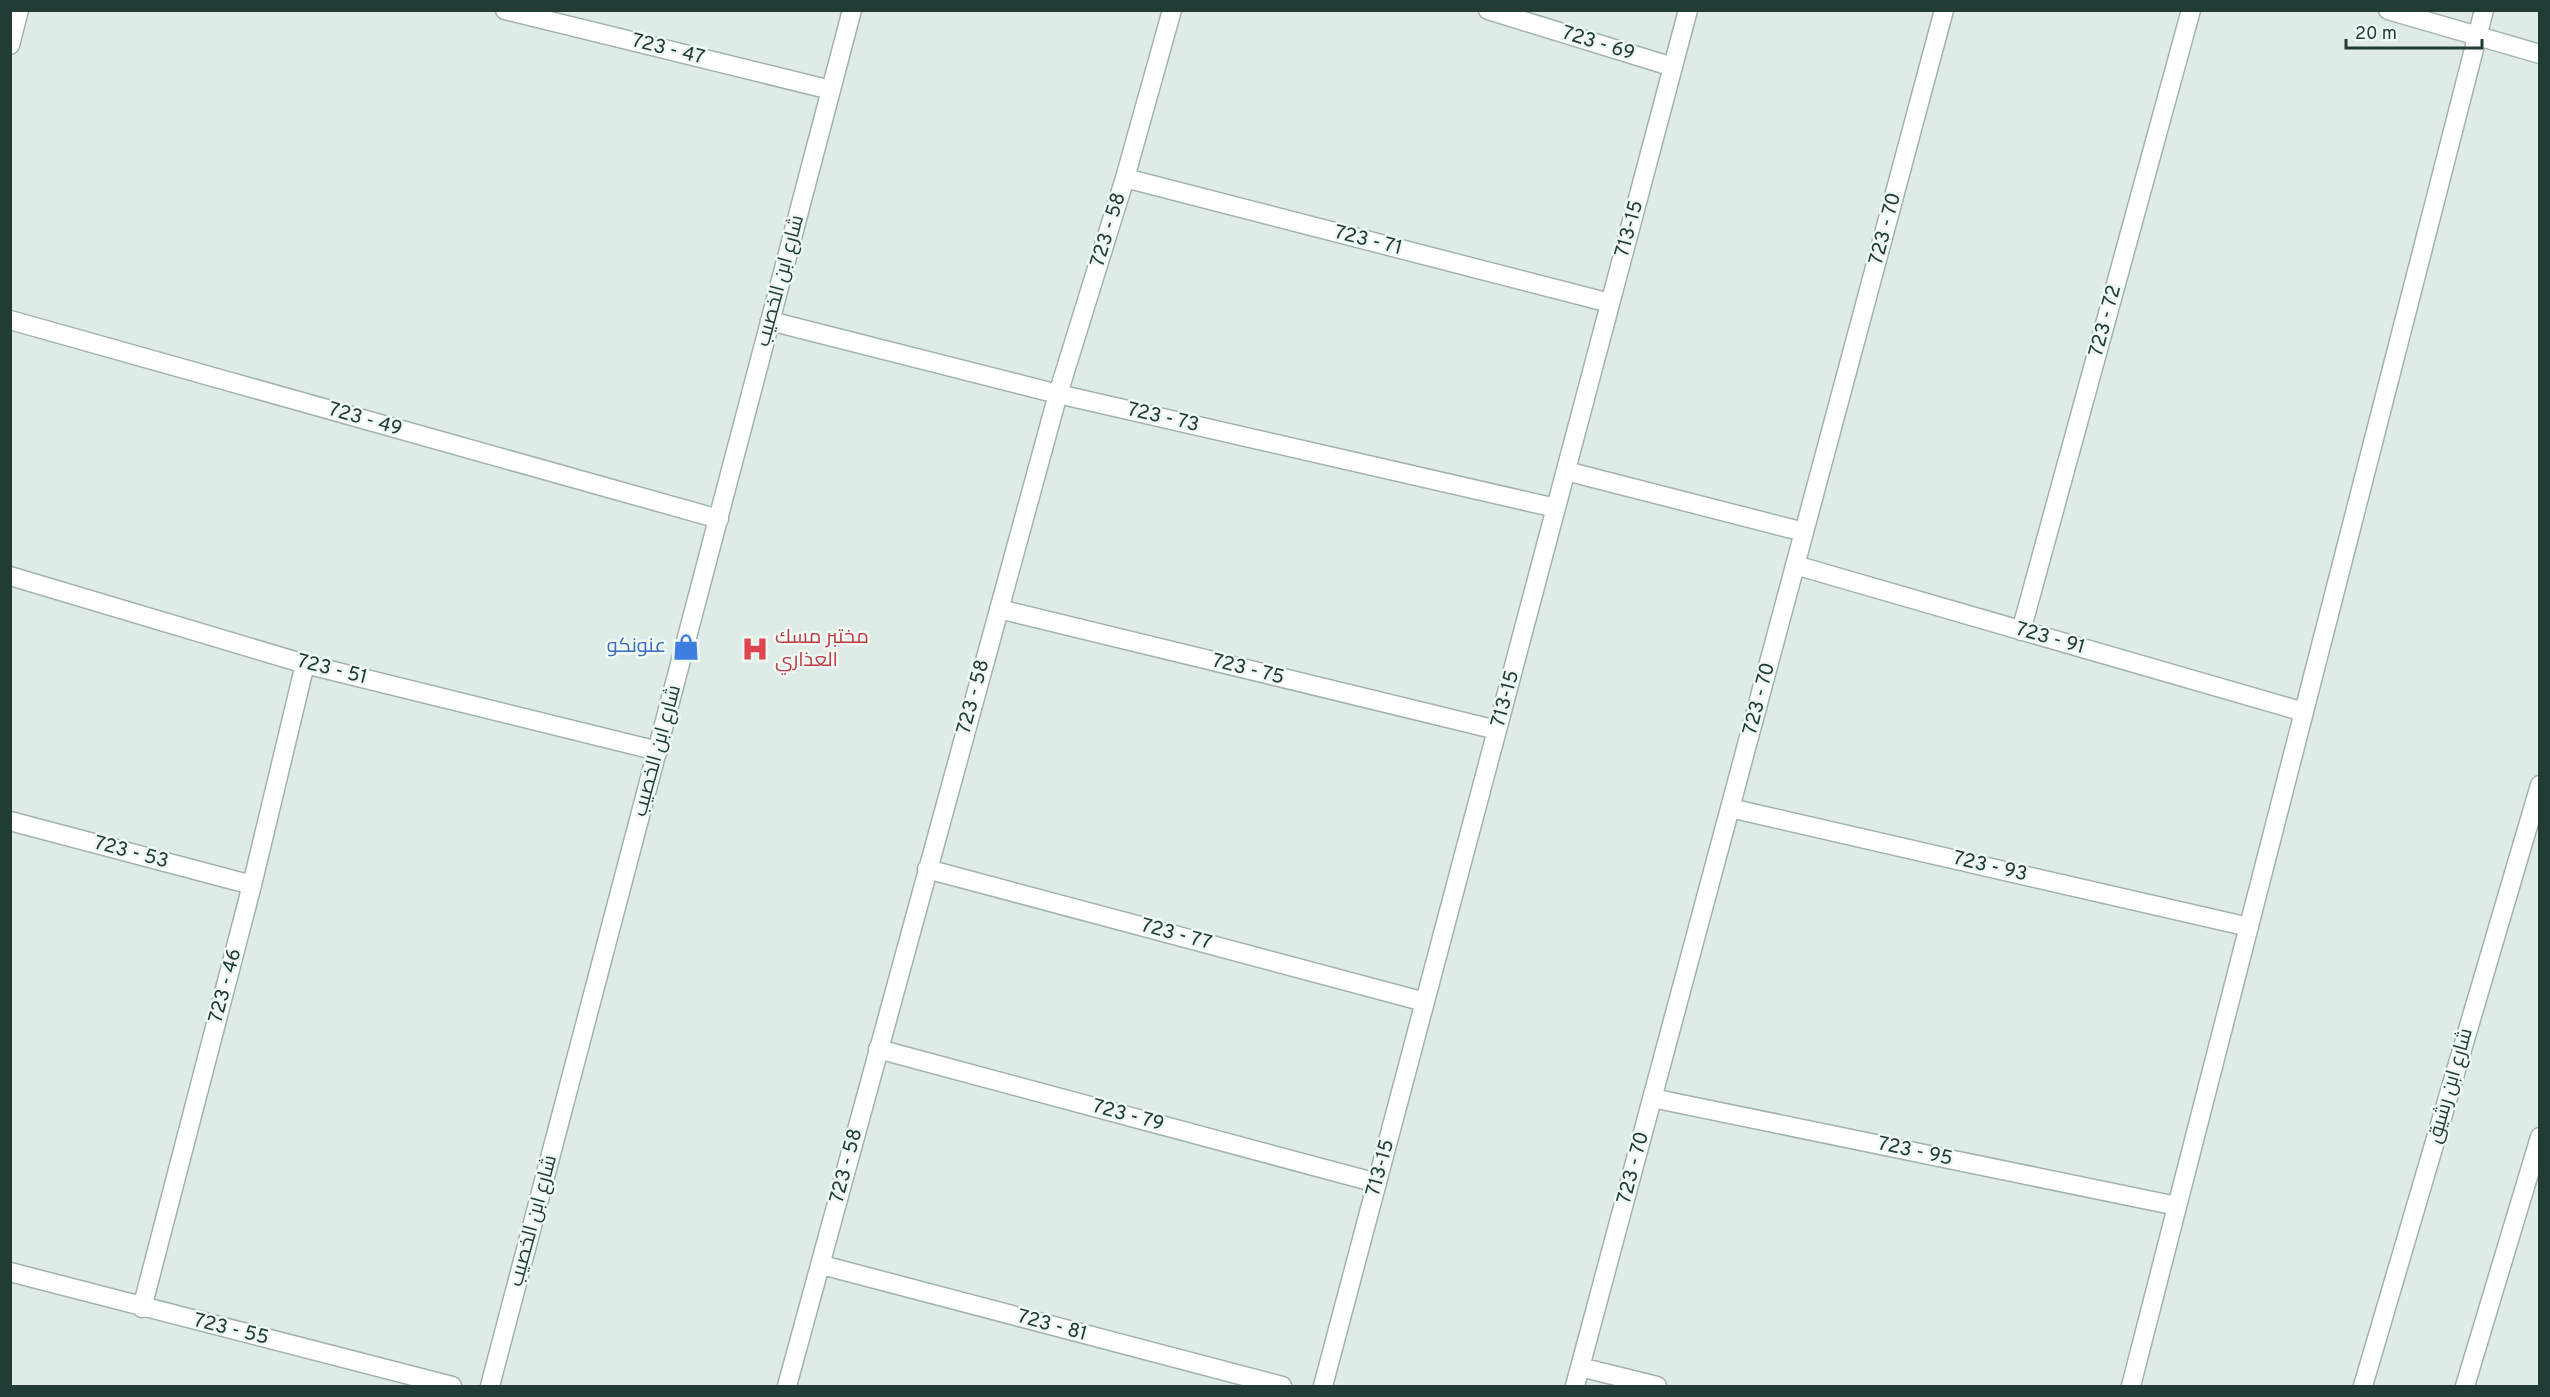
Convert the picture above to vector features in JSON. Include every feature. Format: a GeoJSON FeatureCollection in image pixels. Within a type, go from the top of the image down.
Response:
{"type":"FeatureCollection","features":[{"type":"Feature","properties":{"kind":"street"},"geometry":{"type":"LineString","coordinates":[[10,45],[19,10]]}},
{"type":"Feature","properties":{"kind":"street","name":"723 - 47"},"geometry":{"type":"LineString","coordinates":[[505,10],[831,90]]}},
{"type":"Feature","properties":{"kind":"street","name":"شارع ابن الخصيب"},"geometry":{"type":"LineString","coordinates":[[490,1386],[852,10]]}},
{"type":"Feature","properties":{"kind":"street","name":"723 - 58"},"geometry":{"type":"LineString","coordinates":[[787,1386],[822,1265],[878,1049],[1058,394],[1125,178],[1172,10]]}},
{"type":"Feature","properties":{"kind":"street","name":"723 - 69"},"geometry":{"type":"LineString","coordinates":[[1488,10],[1673,67]]}},
{"type":"Feature","properties":{"kind":"street","name":"713-15"},"geometry":{"type":"LineString","coordinates":[[1323,1386],[1688,10]]}},
{"type":"Feature","properties":{"kind":"street","name":"723 - 70"},"geometry":{"type":"LineString","coordinates":[[1575,1386],[1944,10]]}},
{"type":"Feature","properties":{"kind":"street","name":"723 - 72"},"geometry":{"type":"LineString","coordinates":[[2021,631],[2191,10]]}},
{"type":"Feature","properties":{"kind":"street"},"geometry":{"type":"LineString","coordinates":[[2388,10],[2540,54]]}},
{"type":"Feature","properties":{"kind":"street"},"geometry":{"type":"LineString","coordinates":[[2131,1386],[2484,10]]}},
{"type":"Feature","properties":{"kind":"street","name":"723 - 71"},"geometry":{"type":"LineString","coordinates":[[1125,178],[1610,303]]}},
{"type":"Feature","properties":{"kind":"street","name":"723 - 49"},"geometry":{"type":"LineString","coordinates":[[10,320],[719,519]]}},
{"type":"Feature","properties":{"kind":"street","name":"723 - 73"},"geometry":{"type":"LineString","coordinates":[[770,321],[1058,394],[1556,508]]}},
{"type":"Feature","properties":{"kind":"street"},"geometry":{"type":"LineString","coordinates":[[1566,471],[1804,532]]}},
{"type":"Feature","properties":{"kind":"street","name":"723 - 91"},"geometry":{"type":"LineString","coordinates":[[1796,565],[2304,712]]}},
{"type":"Feature","properties":{"kind":"street","name":"723 - 51"},"geometry":{"type":"LineString","coordinates":[[10,576],[305,664],[658,751]]}},
{"type":"Feature","properties":{"kind":"street","name":"723 - 75"},"geometry":{"type":"LineString","coordinates":[[999,609],[1497,730]]}},
{"type":"Feature","properties":{"kind":"street","name":"723 - 46"},"geometry":{"type":"LineString","coordinates":[[142,1308],[252,885],[305,664]]}},
{"type":"Feature","properties":{"kind":"street","name":"شارع ابن رشيق"},"geometry":{"type":"LineString","coordinates":[[2362,1386],[2540,785]]}},
{"type":"Feature","properties":{"kind":"street","name":"723 - 93"},"geometry":{"type":"LineString","coordinates":[[1730,808],[2250,927]]}},
{"type":"Feature","properties":{"kind":"street","name":"723 - 53"},"geometry":{"type":"LineString","coordinates":[[10,820],[252,885]]}},
{"type":"Feature","properties":{"kind":"street","name":"723 - 77"},"geometry":{"type":"LineString","coordinates":[[927,869],[1425,1002]]}},
{"type":"Feature","properties":{"kind":"street","name":"723 - 79"},"geometry":{"type":"LineString","coordinates":[[878,1049],[1377,1183]]}},
{"type":"Feature","properties":{"kind":"street","name":"723 - 95"},"geometry":{"type":"LineString","coordinates":[[1652,1098],[2178,1206]]}},
{"type":"Feature","properties":{"kind":"street"},"geometry":{"type":"LineString","coordinates":[[2465,1386],[2540,1137]]}},
{"type":"Feature","properties":{"kind":"street","name":"723 - 81"},"geometry":{"type":"LineString","coordinates":[[822,1265],[1282,1386]]}},
{"type":"Feature","properties":{"kind":"street","name":"723 - 55"},"geometry":{"type":"LineString","coordinates":[[10,1272],[142,1308],[452,1386]]}},
{"type":"Feature","properties":{"kind":"street"},"geometry":{"type":"LineString","coordinates":[[1580,1368],[1657,1386]]}},
{"type":"Feature","properties":{"kind":"place","name":"عنونكو"},"geometry":{"type":"Point","coordinates":[686,647]}},
{"type":"Feature","properties":{"kind":"place","name":"مختبر مسك العذاري"},"geometry":{"type":"Point","coordinates":[755,649]}}]}
